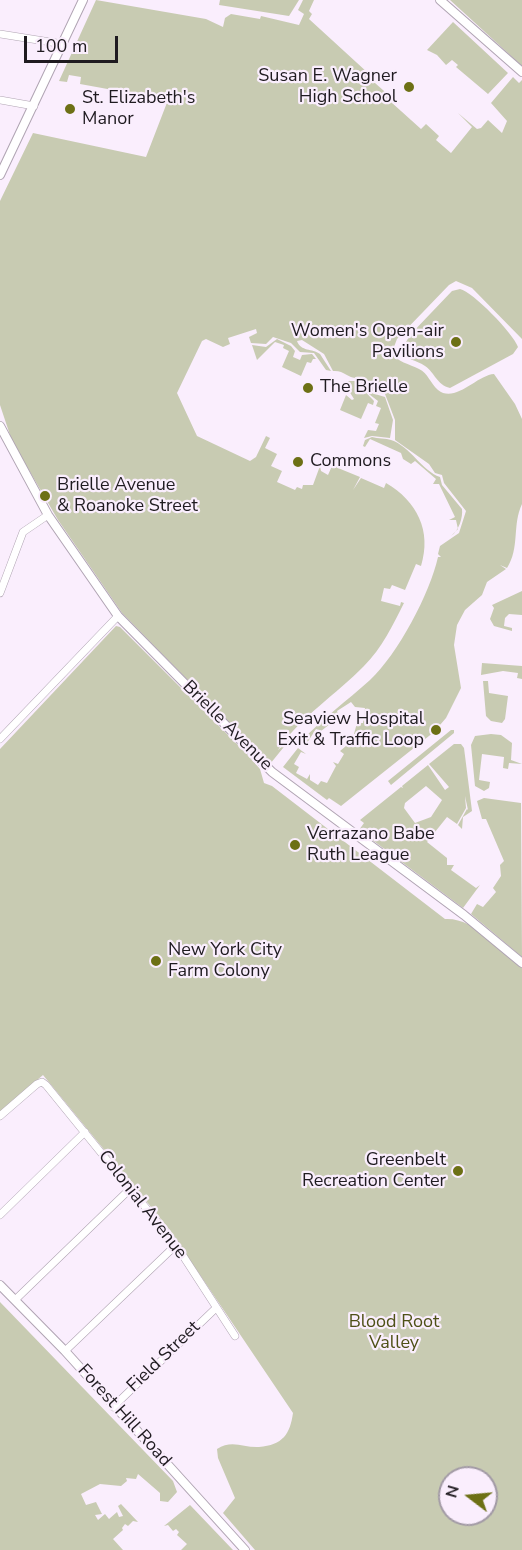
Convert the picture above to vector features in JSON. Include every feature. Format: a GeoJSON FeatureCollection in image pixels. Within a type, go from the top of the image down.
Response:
{"type":"FeatureCollection","features":[{"type":"Feature","properties":{"kind":"street"},"geometry":{"type":"LineString","coordinates":[[0,174],[83,0]]}},
{"type":"Feature","properties":{"kind":"street"},"geometry":{"type":"LineString","coordinates":[[440,0],[522,72]]}},
{"type":"Feature","properties":{"kind":"street"},"geometry":{"type":"LineString","coordinates":[[0,34],[63,44]]}},
{"type":"Feature","properties":{"kind":"street"},"geometry":{"type":"LineString","coordinates":[[0,100],[34,106]]}},
{"type":"Feature","properties":{"kind":"street","name":"Brielle Avenue"},"geometry":{"type":"LineString","coordinates":[[0,426],[3,441],[48,515],[118,616],[272,772],[455,908],[522,963]]}},
{"type":"Feature","properties":{"kind":"street"},"geometry":{"type":"LineString","coordinates":[[0,593],[23,532],[48,515]]}},
{"type":"Feature","properties":{"kind":"street"},"geometry":{"type":"LineString","coordinates":[[0,739],[118,616]]}},
{"type":"Feature","properties":{"kind":"street","name":"Colonial Avenue"},"geometry":{"type":"LineString","coordinates":[[0,1116],[42,1082],[176,1245],[235,1336]]}},
{"type":"Feature","properties":{"kind":"street"},"geometry":{"type":"LineString","coordinates":[[0,1215],[85,1132]]}},
{"type":"Feature","properties":{"kind":"street"},"geometry":{"type":"LineString","coordinates":[[15,1300],[131,1188]]}},
{"type":"Feature","properties":{"kind":"street"},"geometry":{"type":"LineString","coordinates":[[65,1351],[176,1245]]}},
{"type":"Feature","properties":{"kind":"street","name":"Forest Hill Road"},"geometry":{"type":"LineString","coordinates":[[0,1285],[65,1351],[113,1407],[245,1550]]}},
{"type":"Feature","properties":{"kind":"street","name":"Field Street"},"geometry":{"type":"LineString","coordinates":[[113,1407],[216,1308]]}},
{"type":"Feature","properties":{"kind":"green space"},"geometry":{"type":"Polygon","coordinates":[[[96,0],[206,19],[223,27],[225,18],[231,14],[260,19],[261,16],[299,25],[304,14],[298,10],[303,0],[314,0],[309,11],[312,14],[309,19],[368,73],[366,75],[393,99],[391,102],[421,129],[426,124],[439,136],[436,140],[451,153],[472,127],[458,113],[477,129],[488,120],[502,133],[507,121],[491,103],[513,77],[519,83],[522,80],[522,339],[472,288],[456,281],[449,285],[397,339],[392,352],[400,360],[422,371],[438,390],[445,393],[452,394],[494,374],[515,404],[522,419],[522,504],[517,520],[513,553],[507,568],[500,565],[506,569],[487,582],[482,595],[465,610],[457,625],[454,645],[461,688],[446,718],[434,732],[341,806],[329,798],[327,800],[283,767],[298,748],[306,754],[301,752],[294,764],[299,767],[296,773],[307,779],[310,774],[310,780],[318,785],[321,781],[327,783],[336,766],[333,762],[338,764],[344,754],[340,751],[352,741],[357,723],[363,723],[365,708],[355,707],[351,702],[337,711],[339,717],[321,731],[316,729],[307,743],[303,740],[370,680],[391,655],[412,622],[428,588],[438,557],[441,557],[438,554],[440,546],[459,533],[466,511],[444,483],[442,475],[435,473],[429,464],[395,440],[395,420],[385,394],[364,389],[357,378],[333,371],[324,354],[302,340],[297,341],[301,347],[320,354],[331,371],[326,370],[314,353],[300,352],[291,343],[273,337],[266,344],[251,343],[249,337],[257,333],[256,329],[228,338],[230,344],[223,347],[206,339],[202,341],[177,393],[197,436],[250,461],[256,457],[266,436],[270,438],[265,448],[277,454],[271,466],[282,471],[277,482],[295,490],[297,487],[302,489],[303,485],[313,485],[320,466],[321,471],[328,475],[332,466],[329,463],[330,459],[340,463],[338,468],[360,477],[353,490],[361,478],[384,488],[386,483],[397,490],[414,508],[423,529],[425,541],[421,566],[416,564],[405,590],[392,585],[390,589],[384,588],[381,601],[400,606],[401,602],[404,603],[382,644],[353,677],[297,727],[278,750],[292,737],[270,764],[122,613],[58,520],[12,441],[0,405],[0,201],[33,133],[146,157],[168,100],[80,84],[81,77],[69,75],[67,82],[59,81],[96,0]]]}},
{"type":"Feature","properties":{"kind":"green space"},"geometry":{"type":"Polygon","coordinates":[[[220,0],[299,0],[289,16],[219,5],[220,0]]]}},
{"type":"Feature","properties":{"kind":"green space"},"geometry":{"type":"Polygon","coordinates":[[[450,0],[522,0],[522,66],[450,0]]]}},
{"type":"Feature","properties":{"kind":"green space"},"geometry":{"type":"Polygon","coordinates":[[[453,22],[508,73],[488,94],[456,67],[458,65],[452,60],[446,65],[437,55],[427,50],[453,22]]]}},
{"type":"Feature","properties":{"kind":"green space"},"geometry":{"type":"Polygon","coordinates":[[[460,289],[474,297],[492,314],[509,332],[518,347],[513,354],[450,388],[439,382],[425,366],[401,351],[410,335],[452,291],[460,289]]]}},
{"type":"Feature","properties":{"kind":"green space"},"geometry":{"type":"Polygon","coordinates":[[[277,339],[291,346],[295,351],[293,357],[300,360],[302,355],[312,354],[316,359],[313,359],[311,363],[307,362],[301,376],[282,367],[289,351],[283,348],[284,345],[275,342],[257,360],[252,345],[266,347],[277,339]]]}},
{"type":"Feature","properties":{"kind":"green space"},"geometry":{"type":"Polygon","coordinates":[[[355,381],[374,401],[373,405],[368,403],[361,419],[340,410],[346,395],[354,399],[344,383],[355,381]]]}},
{"type":"Feature","properties":{"kind":"green space"},"geometry":{"type":"Polygon","coordinates":[[[365,391],[385,397],[393,420],[390,438],[372,436],[364,438],[368,430],[376,431],[379,424],[375,423],[381,408],[376,406],[378,401],[365,391]]]}},
{"type":"Feature","properties":{"kind":"green space"},"geometry":{"type":"Polygon","coordinates":[[[372,437],[389,439],[398,443],[427,470],[440,477],[442,485],[462,509],[458,528],[456,520],[449,520],[455,517],[439,484],[433,484],[436,479],[415,461],[411,464],[403,459],[401,453],[370,439],[365,447],[363,446],[365,440],[372,437]]]}},
{"type":"Feature","properties":{"kind":"green space"},"geometry":{"type":"Polygon","coordinates":[[[522,591],[522,615],[509,614],[505,618],[504,626],[512,628],[512,631],[494,626],[490,619],[494,608],[492,605],[522,591]]]}},
{"type":"Feature","properties":{"kind":"green space","name":"Blood Root Valley"},"geometry":{"type":"Polygon","coordinates":[[[116,626],[120,627],[245,752],[260,769],[264,783],[272,786],[445,919],[466,923],[487,936],[522,968],[522,1550],[255,1550],[223,1513],[235,1498],[218,1458],[217,1449],[233,1444],[259,1447],[274,1444],[284,1437],[290,1427],[293,1413],[169,1229],[43,1075],[0,1112],[0,749],[116,626]]]}},
{"type":"Feature","properties":{"kind":"green space"},"geometry":{"type":"Polygon","coordinates":[[[482,663],[522,666],[522,679],[517,678],[518,673],[503,671],[481,675],[482,663]]]}},
{"type":"Feature","properties":{"kind":"green space"},"geometry":{"type":"Polygon","coordinates":[[[483,681],[488,681],[489,693],[508,696],[505,719],[502,723],[491,721],[486,716],[483,681]]]}},
{"type":"Feature","properties":{"kind":"green space"},"geometry":{"type":"Polygon","coordinates":[[[451,730],[454,730],[454,733],[391,785],[388,781],[451,730]]]}},
{"type":"Feature","properties":{"kind":"green space"},"geometry":{"type":"Polygon","coordinates":[[[501,735],[512,743],[511,760],[522,764],[509,763],[508,769],[503,768],[504,757],[482,754],[479,780],[490,782],[489,788],[484,791],[475,786],[471,745],[475,736],[501,735]]]}},
{"type":"Feature","properties":{"kind":"green space"},"geometry":{"type":"Polygon","coordinates":[[[454,744],[461,744],[464,748],[472,811],[463,817],[462,829],[458,825],[467,809],[468,810],[465,796],[466,808],[457,824],[447,817],[427,842],[447,858],[447,865],[454,865],[451,870],[476,888],[480,885],[463,908],[359,830],[364,823],[360,820],[401,787],[403,788],[402,786],[428,765],[445,790],[449,787],[429,764],[454,744]],[[426,786],[405,803],[404,808],[415,823],[431,817],[442,800],[426,786]]]}},
{"type":"Feature","properties":{"kind":"green space"},"geometry":{"type":"Polygon","coordinates":[[[484,798],[521,803],[522,957],[471,914],[477,904],[483,907],[496,892],[493,888],[501,876],[500,865],[504,861],[486,819],[482,819],[477,801],[484,798]]]}},
{"type":"Feature","properties":{"kind":"green space"},"geometry":{"type":"Polygon","coordinates":[[[0,1302],[173,1481],[177,1492],[168,1502],[160,1501],[160,1493],[138,1474],[136,1479],[126,1478],[127,1481],[121,1486],[100,1484],[81,1494],[86,1505],[96,1502],[102,1514],[95,1515],[98,1520],[105,1514],[109,1519],[117,1512],[119,1517],[123,1516],[118,1506],[121,1504],[138,1522],[133,1521],[128,1526],[125,1524],[123,1530],[113,1539],[123,1550],[0,1550],[0,1302]]]}},
{"type":"Feature","properties":{"kind":"green space"},"geometry":{"type":"Polygon","coordinates":[[[190,1505],[233,1550],[181,1550],[187,1544],[177,1535],[179,1532],[176,1529],[173,1531],[168,1525],[164,1526],[190,1505]]]}},
{"type":"Feature","properties":{"kind":"place","name":"Susan E. Wagner High School"},"geometry":{"type":"Point","coordinates":[409,87]}},
{"type":"Feature","properties":{"kind":"place","name":"St. Elizabeth's Manor"},"geometry":{"type":"Point","coordinates":[70,109]}},
{"type":"Feature","properties":{"kind":"place","name":"Women's Open-air Pavilions"},"geometry":{"type":"Point","coordinates":[456,342]}},
{"type":"Feature","properties":{"kind":"place","name":"The Brielle"},"geometry":{"type":"Point","coordinates":[308,388]}},
{"type":"Feature","properties":{"kind":"place","name":"Commons"},"geometry":{"type":"Point","coordinates":[298,462]}},
{"type":"Feature","properties":{"kind":"place","name":"Brielle Avenue & Roanoke Street"},"geometry":{"type":"Point","coordinates":[45,496]}},
{"type":"Feature","properties":{"kind":"place","name":"Seaview Hospital Exit & Traffic Loop"},"geometry":{"type":"Point","coordinates":[436,730]}},
{"type":"Feature","properties":{"kind":"place","name":"Verrazano Babe Ruth League"},"geometry":{"type":"Point","coordinates":[295,845]}},
{"type":"Feature","properties":{"kind":"place","name":"New York City Farm Colony"},"geometry":{"type":"Point","coordinates":[156,961]}},
{"type":"Feature","properties":{"kind":"place","name":"Greenbelt Recreation Center"},"geometry":{"type":"Point","coordinates":[458,1171]}}]}
